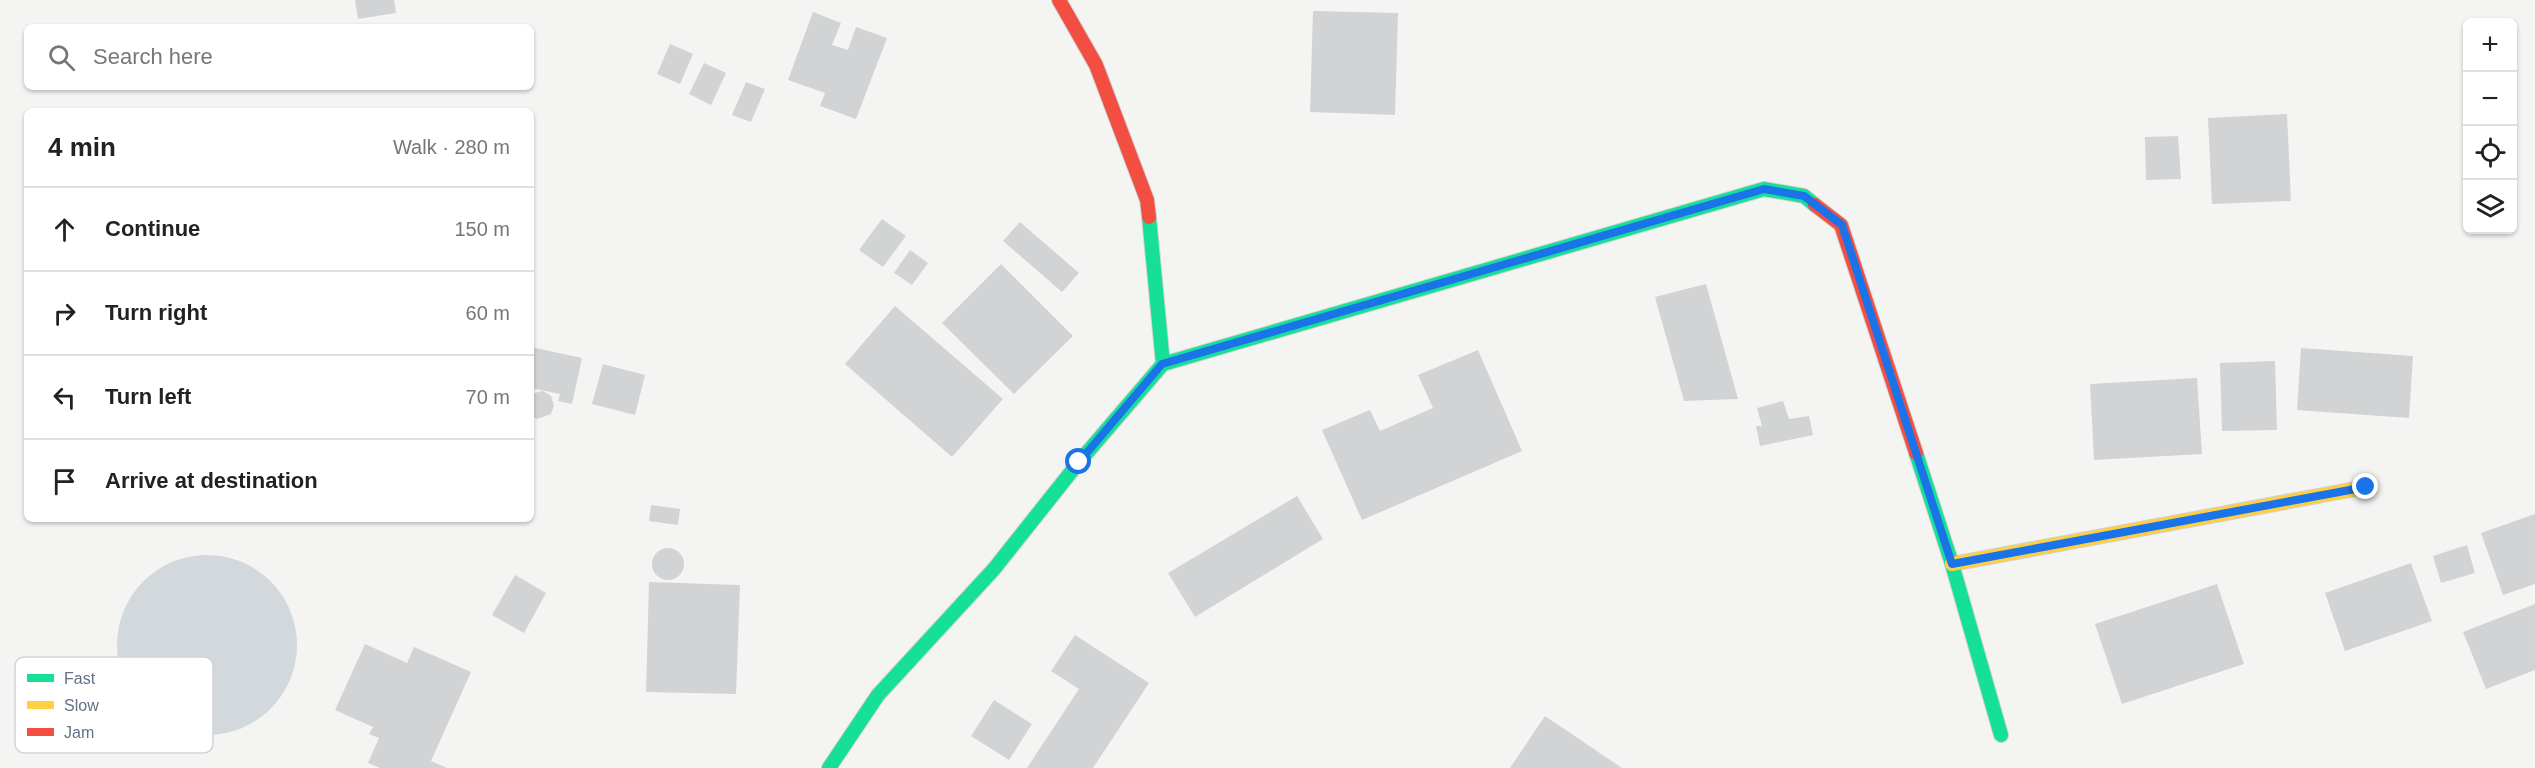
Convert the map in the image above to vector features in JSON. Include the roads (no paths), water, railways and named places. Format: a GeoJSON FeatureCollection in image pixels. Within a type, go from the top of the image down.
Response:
{"type":"FeatureCollection","features":[{"type":"Feature","properties":{"kind":"street"},"geometry":{"type":"LineString","coordinates":[[1059,0],[1096,64],[1147,200],[1162,364]]}},
{"type":"Feature","properties":{"kind":"street"},"geometry":{"type":"LineString","coordinates":[[829,768],[878,695],[994,569],[1079,462],[1162,364],[1764,189],[1804,196],[1842,225],[1952,564],[2001,735]]}},
{"type":"Feature","properties":{"kind":"street"},"geometry":{"type":"LineString","coordinates":[[1952,564],[2366,487]]}}]}
